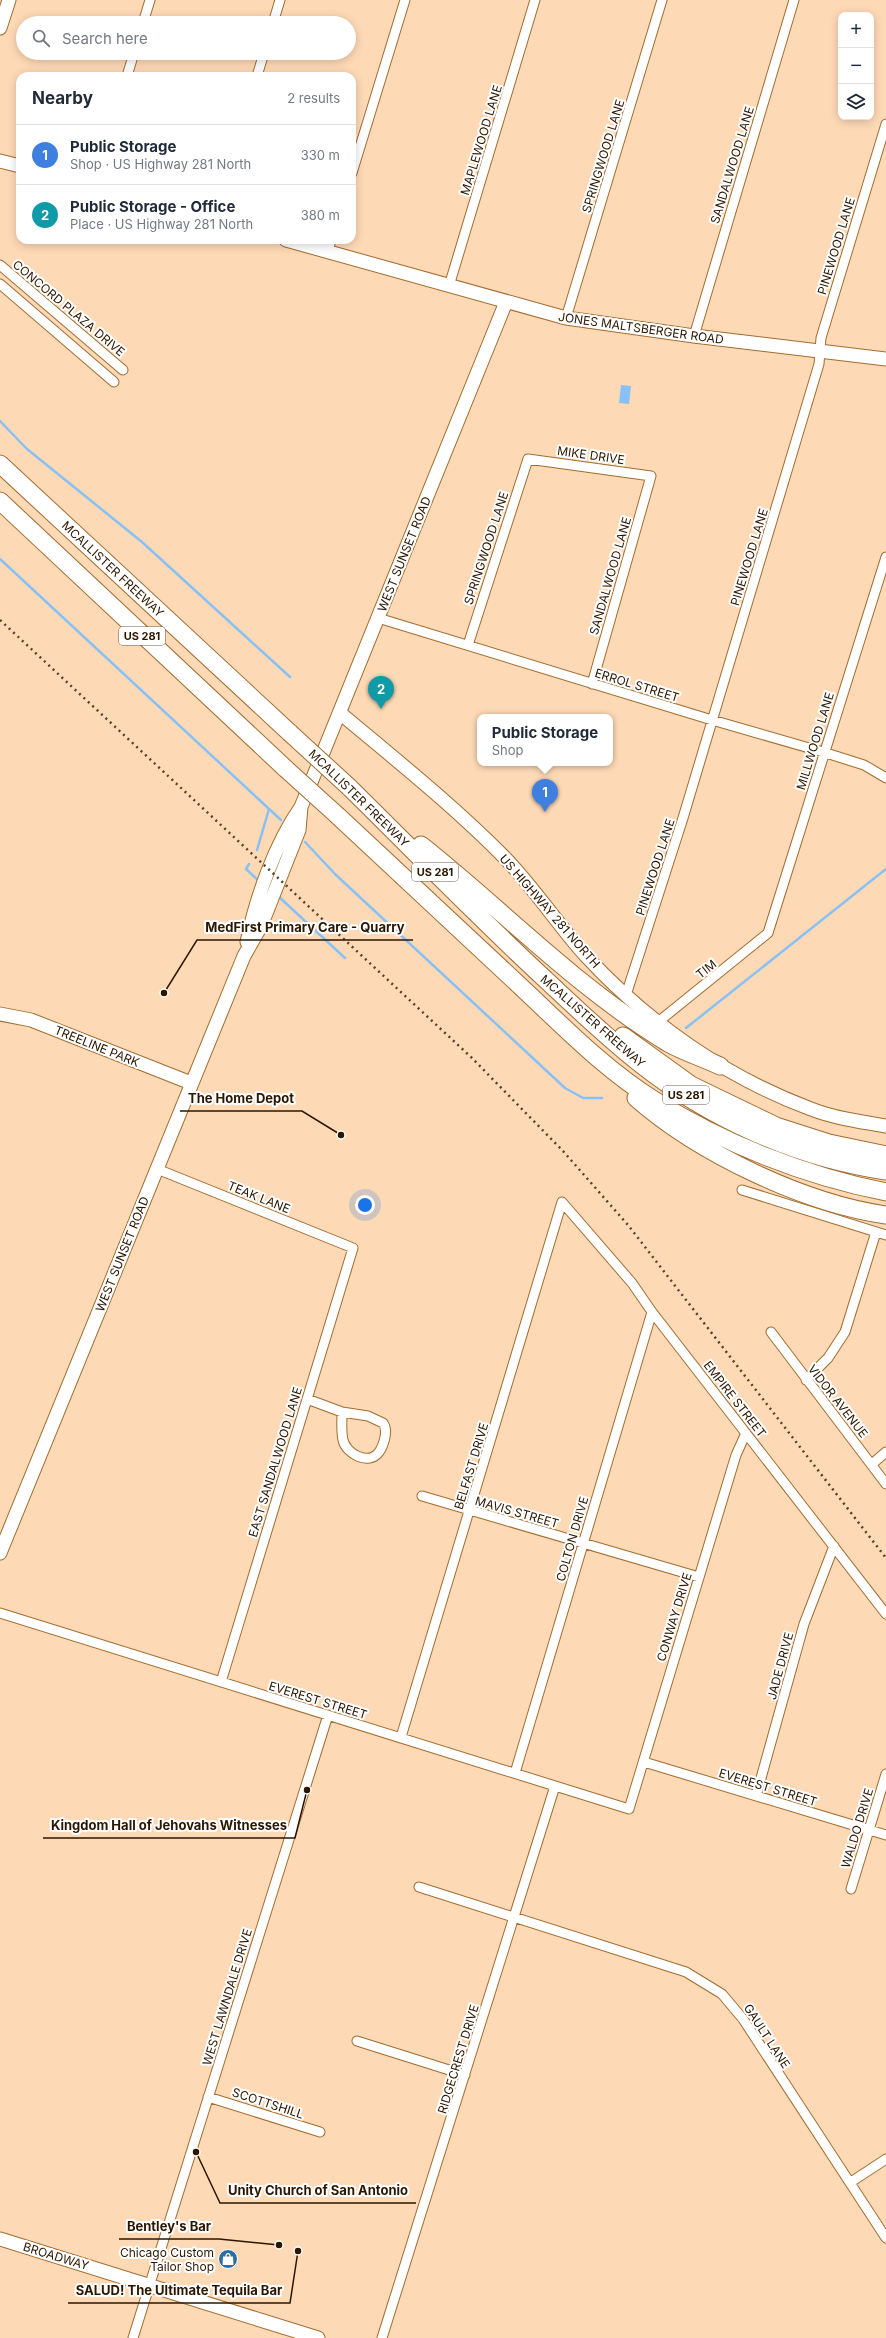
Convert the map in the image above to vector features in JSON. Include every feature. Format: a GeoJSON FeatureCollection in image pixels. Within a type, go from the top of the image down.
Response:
{"type":"FeatureCollection","features":[{"type":"Feature","properties":{"kind":"highway"},"geometry":{"type":"LineString","coordinates":[[0,452],[53,512]]}},
{"type":"Feature","properties":{"kind":"highway","name":"MCALLISTER FREEWAY"},"geometry":{"type":"LineString","coordinates":[[0,464],[349,787],[522,957],[638,1062],[699,1104],[778,1142],[831,1160],[886,1171]]}},
{"type":"Feature","properties":{"kind":"highway","name":"MCALLISTER FREEWAY"},"geometry":{"type":"LineString","coordinates":[[0,501],[584,1045],[653,1100],[707,1129],[760,1154],[816,1175],[886,1192]]}},
{"type":"Feature","properties":{"kind":"highway"},"geometry":{"type":"LineString","coordinates":[[349,787],[453,870],[509,921],[591,988],[669,1043],[720,1066]]}},
{"type":"Feature","properties":{"kind":"highway"},"geometry":{"type":"LineString","coordinates":[[522,957],[660,1064],[691,1085],[776,1126],[829,1143],[886,1155]]}},
{"type":"Feature","properties":{"kind":"highway"},"geometry":{"type":"LineString","coordinates":[[584,1045],[612,1078],[658,1118],[699,1144],[764,1177],[828,1202],[886,1215]]}},
{"type":"Feature","properties":{"kind":"main road"},"geometry":{"type":"LineString","coordinates":[[0,28],[5,4]]}},
{"type":"Feature","properties":{"kind":"main road"},"geometry":{"type":"LineString","coordinates":[[0,160],[16,165]]}},
{"type":"Feature","properties":{"kind":"main road","name":"JONES MALTSBERGER ROAD"},"geometry":{"type":"LineString","coordinates":[[315,244],[330,246],[449,286],[566,318],[694,336],[886,359]]}},
{"type":"Feature","properties":{"kind":"main road","name":"WEST SUNSET ROAD"},"geometry":{"type":"LineString","coordinates":[[0,1552],[244,956],[261,926],[299,830],[301,807],[506,302]]}},
{"type":"Feature","properties":{"kind":"main road","name":"US HIGHWAY 281 NORTH"},"geometry":{"type":"LineString","coordinates":[[340,713],[443,800],[507,860],[586,956],[626,995],[658,1022],[720,1066],[752,1084],[812,1110],[886,1126]]}},
{"type":"Feature","properties":{"kind":"main road","name":"TREELINE PARK"},"geometry":{"type":"LineString","coordinates":[[0,1014],[31,1020],[191,1084]]}},
{"type":"Feature","properties":{"kind":"main road","name":"BROADWAY"},"geometry":{"type":"LineString","coordinates":[[0,2239],[149,2285],[302,2336],[318,2338]]}},
{"type":"Feature","properties":{"kind":"street"},"geometry":{"type":"LineString","coordinates":[[145,16],[150,0]]}},
{"type":"Feature","properties":{"kind":"street"},"geometry":{"type":"LineString","coordinates":[[275,16],[280,0]]}},
{"type":"Feature","properties":{"kind":"street"},"geometry":{"type":"LineString","coordinates":[[356,160],[405,0]]}},
{"type":"Feature","properties":{"kind":"street","name":"MAPLEWOOD LANE"},"geometry":{"type":"LineString","coordinates":[[449,286],[535,0]]}},
{"type":"Feature","properties":{"kind":"street","name":"SPRINGWOOD LANE"},"geometry":{"type":"LineString","coordinates":[[566,318],[662,0]]}},
{"type":"Feature","properties":{"kind":"street","name":"SANDALWOOD LANE"},"geometry":{"type":"LineString","coordinates":[[694,336],[794,0]]}},
{"type":"Feature","properties":{"kind":"street"},"geometry":{"type":"LineString","coordinates":[[128,72],[132,60]]}},
{"type":"Feature","properties":{"kind":"street"},"geometry":{"type":"LineString","coordinates":[[258,72],[262,60]]}},
{"type":"Feature","properties":{"kind":"street","name":"PINEWOOD LANE"},"geometry":{"type":"LineString","coordinates":[[626,995],[712,720],[819,364],[821,338],[886,124]]}},
{"type":"Feature","properties":{"kind":"street","name":"CONCORD PLAZA DRIVE"},"geometry":{"type":"LineString","coordinates":[[0,265],[123,370]]}},
{"type":"Feature","properties":{"kind":"street"},"geometry":{"type":"LineString","coordinates":[[0,284],[114,382]]}},
{"type":"Feature","properties":{"kind":"street","name":"SPRINGWOOD LANE"},"geometry":{"type":"LineString","coordinates":[[468,645],[528,458]]}},
{"type":"Feature","properties":{"kind":"street","name":"MIKE DRIVE"},"geometry":{"type":"LineString","coordinates":[[528,458],[651,476]]}},
{"type":"Feature","properties":{"kind":"street","name":"SANDALWOOD LANE"},"geometry":{"type":"LineString","coordinates":[[592,684],[651,476]]}},
{"type":"Feature","properties":{"kind":"street","name":"MILLWOOD LANE"},"geometry":{"type":"LineString","coordinates":[[768,933],[823,752],[886,557]]}},
{"type":"Feature","properties":{"kind":"street","name":"ERROL STREET"},"geometry":{"type":"LineString","coordinates":[[378,618],[592,684],[823,752],[864,765],[886,778]]}},
{"type":"Feature","properties":{"kind":"street","name":"TIM"},"geometry":{"type":"LineString","coordinates":[[658,1022],[768,933]]}},
{"type":"Feature","properties":{"kind":"street","name":"TEAK LANE"},"geometry":{"type":"LineString","coordinates":[[157,1169],[352,1248]]}},
{"type":"Feature","properties":{"kind":"street"},"geometry":{"type":"LineString","coordinates":[[742,1190],[886,1235]]}},
{"type":"Feature","properties":{"kind":"street","name":"EMPIRE STREET"},"geometry":{"type":"LineString","coordinates":[[562,1202],[632,1283],[652,1312],[886,1614]]}},
{"type":"Feature","properties":{"kind":"street","name":"BELFAST DRIVE"},"geometry":{"type":"LineString","coordinates":[[401,1737],[562,1202]]}},
{"type":"Feature","properties":{"kind":"street"},"geometry":{"type":"LineString","coordinates":[[806,1380],[828,1358],[845,1332],[876,1232]]}},
{"type":"Feature","properties":{"kind":"street","name":"EAST SANDALWOOD LANE"},"geometry":{"type":"LineString","coordinates":[[221,1682],[352,1248]]}},
{"type":"Feature","properties":{"kind":"street","name":"COLTON DRIVE"},"geometry":{"type":"LineString","coordinates":[[514,1773],[652,1312]]}},
{"type":"Feature","properties":{"kind":"street","name":"VIDOR AVENUE"},"geometry":{"type":"LineString","coordinates":[[771,1332],[886,1484]]}},
{"type":"Feature","properties":{"kind":"street"},"geometry":{"type":"LineString","coordinates":[[307,1399],[342,1412],[368,1416],[383,1423],[386,1434],[379,1453],[372,1457],[363,1458],[355,1456],[347,1448],[343,1440],[342,1412]]}},
{"type":"Feature","properties":{"kind":"street","name":"CONWAY DRIVE"},"geometry":{"type":"LineString","coordinates":[[629,1809],[736,1455],[746,1433]]}},
{"type":"Feature","properties":{"kind":"street"},"geometry":{"type":"LineString","coordinates":[[872,1464],[886,1452]]}},
{"type":"Feature","properties":{"kind":"street","name":"MAVIS STREET"},"geometry":{"type":"LineString","coordinates":[[422,1496],[699,1577]]}},
{"type":"Feature","properties":{"kind":"street","name":"JADE DRIVE"},"geometry":{"type":"LineString","coordinates":[[756,1796],[804,1624],[834,1546]]}},
{"type":"Feature","properties":{"kind":"street","name":"EVEREST STREET"},"geometry":{"type":"LineString","coordinates":[[0,1613],[629,1809]]}},
{"type":"Feature","properties":{"kind":"street","name":"WEST LAWNDALE DRIVE"},"geometry":{"type":"LineString","coordinates":[[133,2338],[328,1715]]}},
{"type":"Feature","properties":{"kind":"street","name":"EVEREST STREET"},"geometry":{"type":"LineString","coordinates":[[644,1762],[886,1835]]}},
{"type":"Feature","properties":{"kind":"street","name":"WALDO DRIVE"},"geometry":{"type":"LineString","coordinates":[[851,1889],[886,1774]]}},
{"type":"Feature","properties":{"kind":"street","name":"RIDGECREST DRIVE"},"geometry":{"type":"LineString","coordinates":[[382,2338],[555,1786]]}},
{"type":"Feature","properties":{"kind":"street","name":"GAULT LANE"},"geometry":{"type":"LineString","coordinates":[[419,1887],[686,1972],[722,1994],[743,2018],[790,2094],[851,2182],[886,2238]]}},
{"type":"Feature","properties":{"kind":"street"},"geometry":{"type":"LineString","coordinates":[[357,2040],[465,2075]]}},
{"type":"Feature","properties":{"kind":"street","name":"SCOTTSHILL"},"geometry":{"type":"LineString","coordinates":[[208,2097],[320,2132]]}},
{"type":"Feature","properties":{"kind":"street"},"geometry":{"type":"LineString","coordinates":[[851,2182],[886,2159]]}},
{"type":"Feature","properties":{"kind":"water"},"geometry":{"type":"Polygon","coordinates":[[[621,385],[631,386],[629,404],[619,403],[621,385]]]}},
{"type":"Feature","properties":{"kind":"waterway"},"geometry":{"type":"LineString","coordinates":[[0,421],[27,449],[142,542],[290,677]]}},
{"type":"Feature","properties":{"kind":"waterway"},"geometry":{"type":"LineString","coordinates":[[0,559],[281,820]]}},
{"type":"Feature","properties":{"kind":"waterway"},"geometry":{"type":"LineString","coordinates":[[257,850],[269,809]]}},
{"type":"Feature","properties":{"kind":"waterway"},"geometry":{"type":"LineString","coordinates":[[305,842],[336,875],[565,1088],[583,1098],[602,1098]]}},
{"type":"Feature","properties":{"kind":"waterway"},"geometry":{"type":"LineString","coordinates":[[249,864],[246,869],[259,881]]}},
{"type":"Feature","properties":{"kind":"waterway"},"geometry":{"type":"LineString","coordinates":[[686,1028],[886,869]]}},
{"type":"Feature","properties":{"kind":"waterway"},"geometry":{"type":"LineString","coordinates":[[278,896],[345,958]]}},
{"type":"Feature","properties":{"kind":"railway"},"geometry":{"type":"LineString","coordinates":[[0,620],[472,1058],[563,1151],[628,1225],[886,1558]]}},
{"type":"Feature","properties":{"kind":"place","name":"Public Storage - Office"},"geometry":{"type":"Point","coordinates":[381,709]}},
{"type":"Feature","properties":{"kind":"place","name":"Public Storage"},"geometry":{"type":"Point","coordinates":[545,812]}},
{"type":"Feature","properties":{"kind":"place","name":"MedFirst Primary Care - Quarry"},"geometry":{"type":"Point","coordinates":[164,993]}},
{"type":"Feature","properties":{"kind":"place","name":"The Home Depot"},"geometry":{"type":"Point","coordinates":[341,1135]}},
{"type":"Feature","properties":{"kind":"place","name":"Kingdom Hall of Jehovahs Witnesses"},"geometry":{"type":"Point","coordinates":[307,1790]}},
{"type":"Feature","properties":{"kind":"place","name":"Unity Church of San Antonio"},"geometry":{"type":"Point","coordinates":[196,2152]}},
{"type":"Feature","properties":{"kind":"place","name":"Bentley's Bar"},"geometry":{"type":"Point","coordinates":[279,2245]}},
{"type":"Feature","properties":{"kind":"place","name":"SALUD! The Ultimate Tequila Bar"},"geometry":{"type":"Point","coordinates":[298,2251]}},
{"type":"Feature","properties":{"kind":"place","name":"Chicago Custom Tailor Shop"},"geometry":{"type":"Point","coordinates":[228,2259]}}]}
